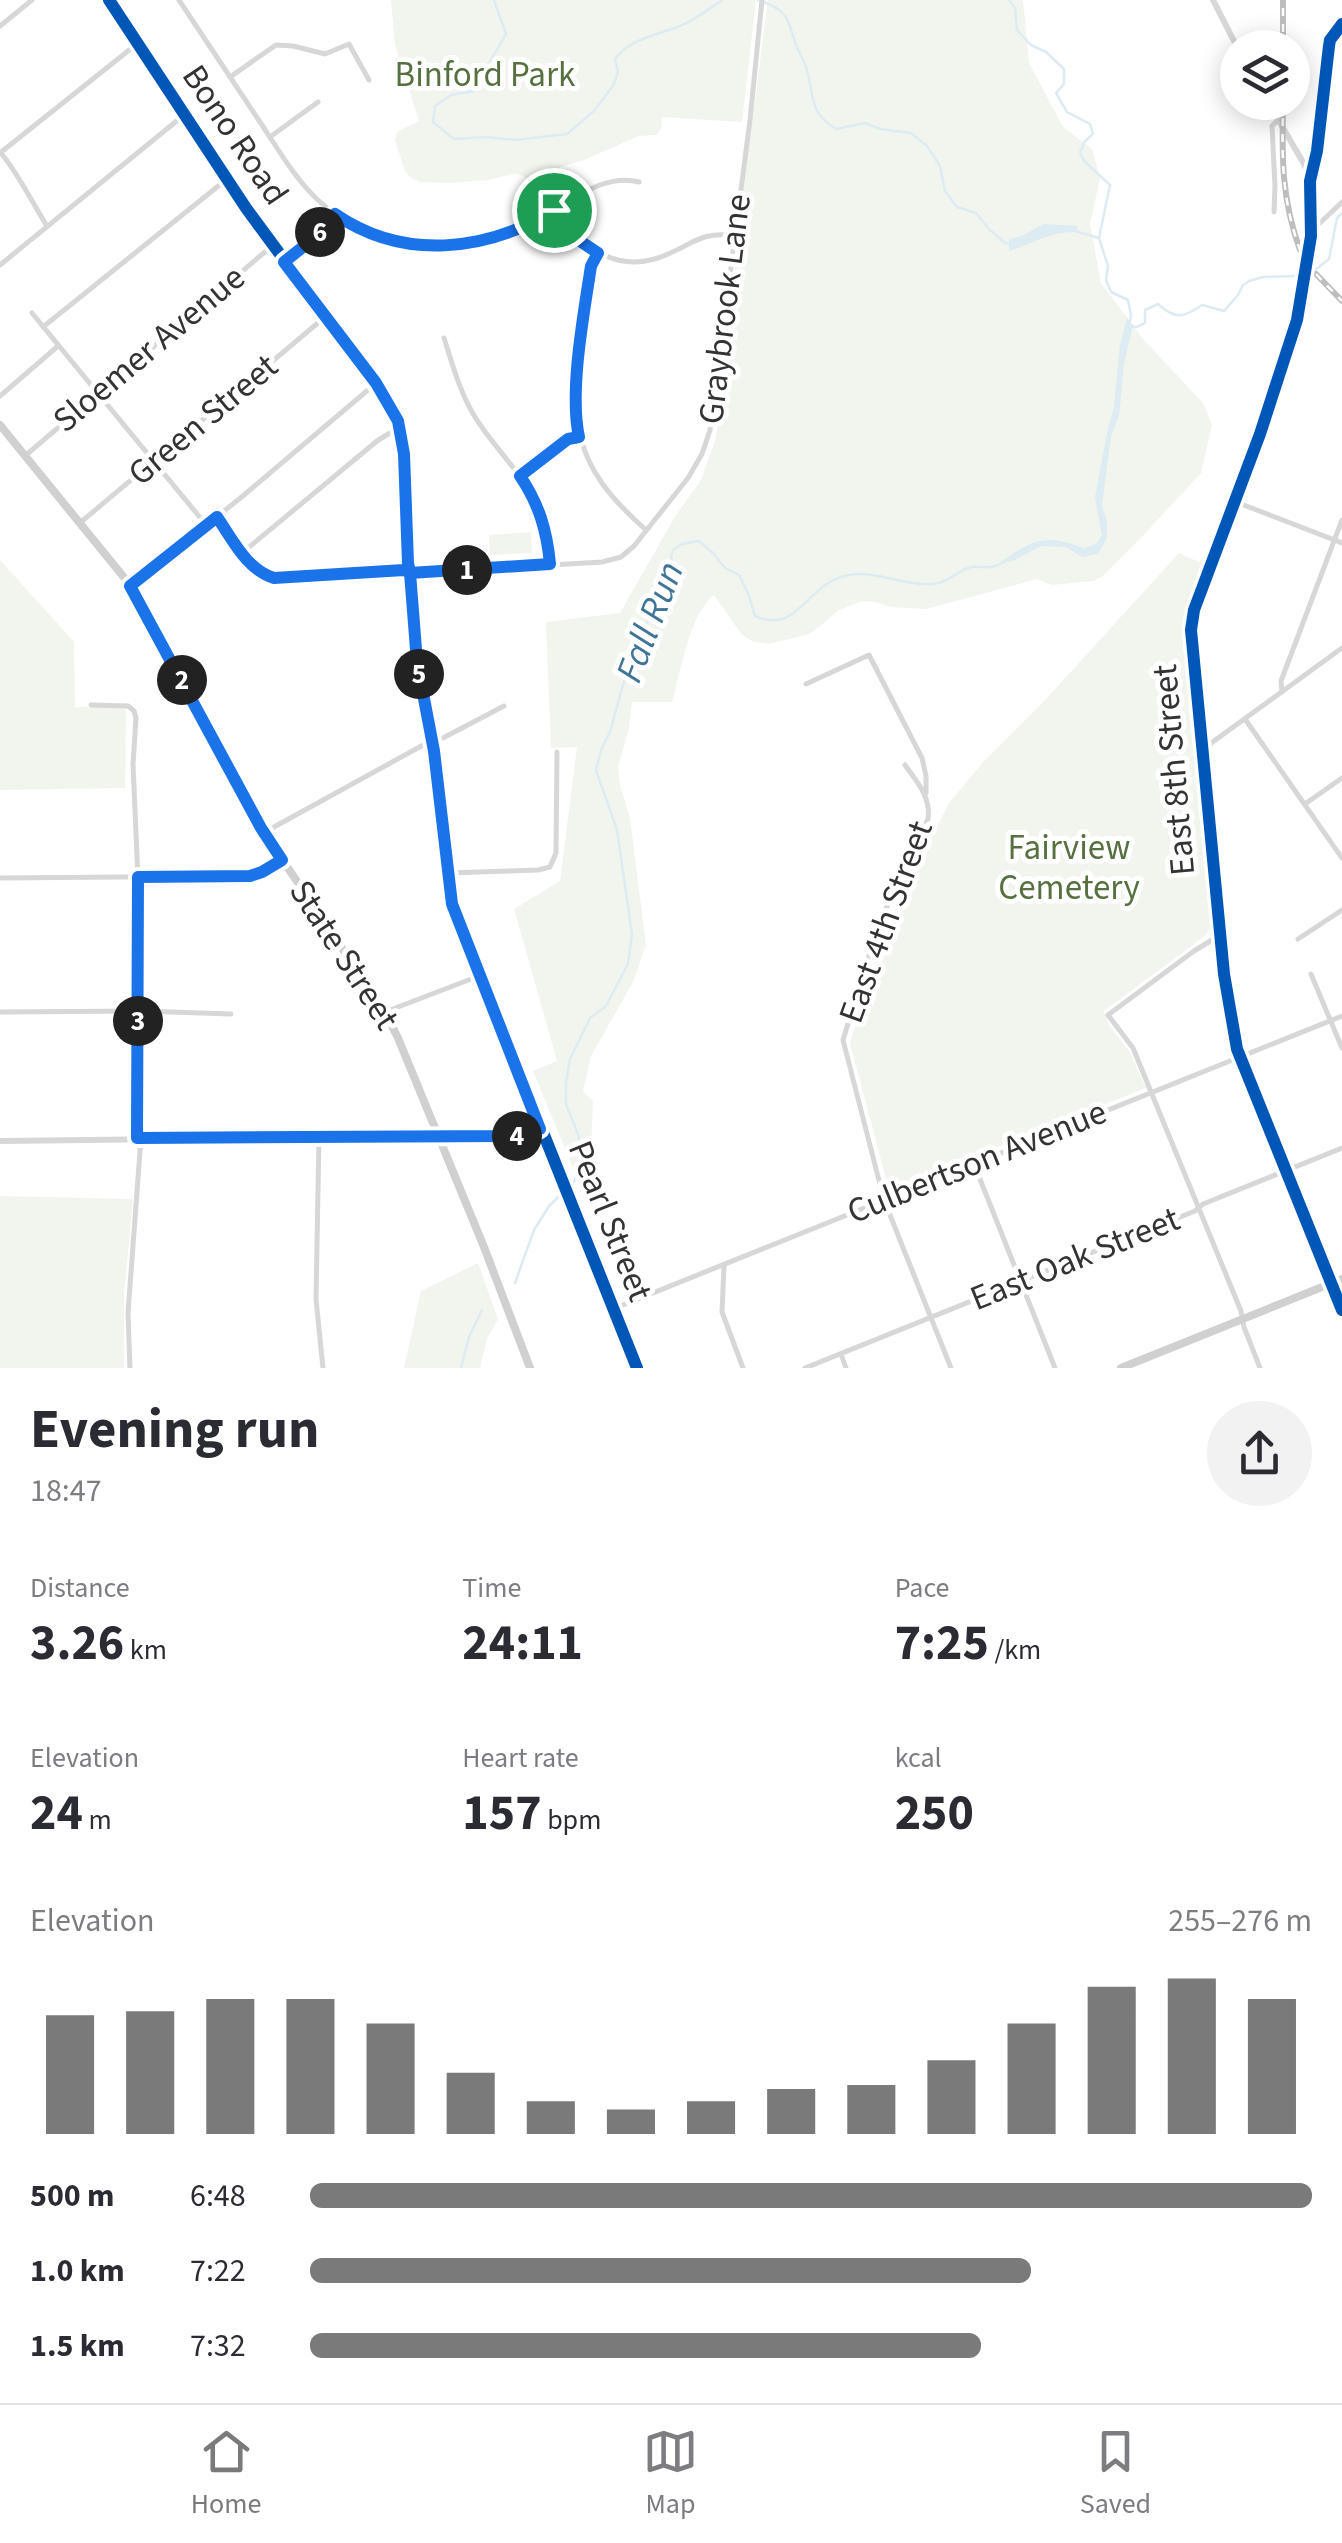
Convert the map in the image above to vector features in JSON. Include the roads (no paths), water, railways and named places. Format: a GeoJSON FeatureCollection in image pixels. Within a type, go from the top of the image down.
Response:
{"type":"FeatureCollection","features":[{"type":"Feature","properties":{"kind":"main road","name":"State Street"},"geometry":{"type":"LineString","coordinates":[[0,425],[130,586],[266,834],[386,1012],[530,1368]]}},
{"type":"Feature","properties":{"kind":"main road"},"geometry":{"type":"LineString","coordinates":[[1122,1368],[1243,1323],[1342,1279]]}},
{"type":"Feature","properties":{"kind":"street"},"geometry":{"type":"LineString","coordinates":[[0,26],[32,0]]}},
{"type":"Feature","properties":{"kind":"street","name":"Bono Road"},"geometry":{"type":"LineString","coordinates":[[110,0],[272,245],[376,383],[395,416],[404,454],[410,573]]}},
{"type":"Feature","properties":{"kind":"street"},"geometry":{"type":"LineString","coordinates":[[178,0],[302,182],[335,214],[378,237],[444,246],[496,238],[583,193],[614,181],[639,182]]}},
{"type":"Feature","properties":{"kind":"street","name":"Graybrook Lane"},"geometry":{"type":"LineString","coordinates":[[242,553],[254,568],[274,578],[612,560],[634,546],[688,478],[707,442],[762,0]]}},
{"type":"Feature","properties":{"kind":"street"},"geometry":{"type":"LineString","coordinates":[[1214,0],[1229,30]]}},
{"type":"Feature","properties":{"kind":"street"},"geometry":{"type":"LineString","coordinates":[[1310,181],[1329,43],[1342,24]]}},
{"type":"Feature","properties":{"kind":"street"},"geometry":{"type":"LineString","coordinates":[[47,226],[18,174],[0,153],[138,44]]}},
{"type":"Feature","properties":{"kind":"street"},"geometry":{"type":"LineString","coordinates":[[230,77],[276,45],[326,54],[350,44],[368,80]]}},
{"type":"Feature","properties":{"kind":"street"},"geometry":{"type":"LineString","coordinates":[[270,137],[318,102]]}},
{"type":"Feature","properties":{"kind":"street"},"geometry":{"type":"LineString","coordinates":[[0,265],[185,114]]}},
{"type":"Feature","properties":{"kind":"street"},"geometry":{"type":"LineString","coordinates":[[1274,212],[1272,126],[1278,120],[1310,181]]}},
{"type":"Feature","properties":{"kind":"street"},"geometry":{"type":"LineString","coordinates":[[43,327],[227,179]]}},
{"type":"Feature","properties":{"kind":"street","name":"East 8th Street"},"geometry":{"type":"LineString","coordinates":[[1310,181],[1312,223],[1298,320],[1236,502],[1190,620],[1225,984],[1239,1058],[1342,1310]]}},
{"type":"Feature","properties":{"kind":"street"},"geometry":{"type":"LineString","coordinates":[[1312,223],[1320,223],[1342,202]]}},
{"type":"Feature","properties":{"kind":"street"},"geometry":{"type":"LineString","coordinates":[[554,210],[574,237],[615,259],[650,260],[706,235],[734,236]]}},
{"type":"Feature","properties":{"kind":"street"},"geometry":{"type":"LineString","coordinates":[[284,262],[335,214]]}},
{"type":"Feature","properties":{"kind":"street","name":"Sloemer Avenue"},"geometry":{"type":"LineString","coordinates":[[26,455],[272,245]]}},
{"type":"Feature","properties":{"kind":"street"},"geometry":{"type":"LineString","coordinates":[[598,253],[591,266],[580,351],[576,413],[579,437],[601,480],[647,530]]}},
{"type":"Feature","properties":{"kind":"street"},"geometry":{"type":"LineString","coordinates":[[32,313],[207,526]]}},
{"type":"Feature","properties":{"kind":"street","name":"Green Street"},"geometry":{"type":"LineString","coordinates":[[81,522],[324,318]]}},
{"type":"Feature","properties":{"kind":"street"},"geometry":{"type":"LineString","coordinates":[[444,338],[462,394],[520,476],[541,514],[550,564]]}},
{"type":"Feature","properties":{"kind":"street"},"geometry":{"type":"LineString","coordinates":[[0,396],[58,346]]}},
{"type":"Feature","properties":{"kind":"street"},"geometry":{"type":"LineString","coordinates":[[130,586],[376,383]]}},
{"type":"Feature","properties":{"kind":"street"},"geometry":{"type":"LineString","coordinates":[[217,517],[242,553],[377,441],[400,432]]}},
{"type":"Feature","properties":{"kind":"street"},"geometry":{"type":"LineString","coordinates":[[520,476],[568,439],[579,437]]}},
{"type":"Feature","properties":{"kind":"street"},"geometry":{"type":"LineString","coordinates":[[1236,502],[1338,542]]}},
{"type":"Feature","properties":{"kind":"street"},"geometry":{"type":"LineString","coordinates":[[1282,692],[1281,682],[1338,542],[1342,520]]}},
{"type":"Feature","properties":{"kind":"street","name":"Pearl Street"},"geometry":{"type":"LineString","coordinates":[[410,573],[417,662],[432,741],[452,904],[636,1368]]}},
{"type":"Feature","properties":{"kind":"street"},"geometry":{"type":"LineString","coordinates":[[1202,750],[1342,648]]}},
{"type":"Feature","properties":{"kind":"street"},"geometry":{"type":"LineString","coordinates":[[806,684],[869,655],[922,760],[926,796]]}},
{"type":"Feature","properties":{"kind":"street"},"geometry":{"type":"LineString","coordinates":[[91,705],[126,705],[135,714],[139,1138],[128,1313],[130,1368]]}},
{"type":"Feature","properties":{"kind":"street"},"geometry":{"type":"LineString","coordinates":[[266,834],[432,741],[504,706]]}},
{"type":"Feature","properties":{"kind":"street"},"geometry":{"type":"LineString","coordinates":[[1245,718],[1342,858]]}},
{"type":"Feature","properties":{"kind":"street"},"geometry":{"type":"LineString","coordinates":[[447,873],[550,867],[556,854],[557,752]]}},
{"type":"Feature","properties":{"kind":"street","name":"East 4th Street"},"geometry":{"type":"LineString","coordinates":[[905,765],[926,796],[928,819],[878,926],[843,1040],[884,1200],[951,1368]]}},
{"type":"Feature","properties":{"kind":"street"},"geometry":{"type":"LineString","coordinates":[[1305,804],[1342,778]]}},
{"type":"Feature","properties":{"kind":"street"},"geometry":{"type":"LineString","coordinates":[[0,878],[250,876],[282,860]]}},
{"type":"Feature","properties":{"kind":"street"},"geometry":{"type":"LineString","coordinates":[[1298,939],[1342,910]]}},
{"type":"Feature","properties":{"kind":"street"},"geometry":{"type":"LineString","coordinates":[[1220,934],[1108,1014],[1133,1048],[1152,1092],[1260,1368]]}},
{"type":"Feature","properties":{"kind":"street"},"geometry":{"type":"LineString","coordinates":[[1312,974],[1342,1048]]}},
{"type":"Feature","properties":{"kind":"street"},"geometry":{"type":"LineString","coordinates":[[386,1012],[479,976]]}},
{"type":"Feature","properties":{"kind":"street"},"geometry":{"type":"LineString","coordinates":[[0,1012],[231,1014]]}},
{"type":"Feature","properties":{"kind":"street","name":"Culbertson Avenue"},"geometry":{"type":"LineString","coordinates":[[613,1309],[1342,1016]]}},
{"type":"Feature","properties":{"kind":"street"},"geometry":{"type":"LineString","coordinates":[[0,1141],[518,1136],[540,1129]]}},
{"type":"Feature","properties":{"kind":"street"},"geometry":{"type":"LineString","coordinates":[[319,1136],[316,1299],[322,1368]]}},
{"type":"Feature","properties":{"kind":"street","name":"East Oak Street"},"geometry":{"type":"LineString","coordinates":[[806,1368],[1342,1148]]}},
{"type":"Feature","properties":{"kind":"street"},"geometry":{"type":"LineString","coordinates":[[974,1164],[1055,1368]]}},
{"type":"Feature","properties":{"kind":"street"},"geometry":{"type":"LineString","coordinates":[[724,1264],[722,1312],[742,1368]]}},
{"type":"Feature","properties":{"kind":"street"},"geometry":{"type":"LineString","coordinates":[[841,1354],[846,1368]]}},
{"type":"Feature","properties":{"kind":"waterway"},"geometry":{"type":"LineString","coordinates":[[494,0],[506,34],[474,91],[451,95],[435,106],[433,122],[454,139],[515,140],[567,134],[594,111],[613,86],[618,72],[615,59],[621,52],[645,38],[686,24],[722,0]]}},
{"type":"Feature","properties":{"kind":"waterway"},"geometry":{"type":"LineString","coordinates":[[758,0],[781,11],[788,21],[820,116],[836,129],[865,123],[911,133],[927,146],[940,166],[945,191],[957,207],[976,213],[989,229],[1009,243]]}},
{"type":"Feature","properties":{"kind":"waterway","name":"Fall Run"},"geometry":{"type":"LineString","coordinates":[[1009,0],[1015,8],[1017,30],[1064,69],[1064,84],[1056,93],[1067,112],[1090,124],[1093,134],[1080,152],[1084,161],[1110,185],[1099,238],[1108,266],[1106,280],[1111,292],[1128,300],[1130,321]]}},
{"type":"Feature","properties":{"kind":"waterway"},"geometry":{"type":"LineString","coordinates":[[1309,275],[1329,259],[1337,218],[1342,213]]}},
{"type":"Feature","properties":{"kind":"waterway"},"geometry":{"type":"LineString","coordinates":[[1075,231],[1099,238]]}},
{"type":"Feature","properties":{"kind":"waterway"},"geometry":{"type":"LineString","coordinates":[[1130,326],[1145,323],[1145,310],[1158,304],[1180,315],[1202,305],[1224,311],[1249,281],[1299,276]]}},
{"type":"Feature","properties":{"kind":"waterway","name":"Fall Run"},"geometry":{"type":"LineString","coordinates":[[515,1283],[534,1230],[549,1206],[574,1182],[583,1158],[566,1104],[570,1059],[590,1018],[606,1006],[628,964],[632,934],[617,830],[596,770],[642,634],[673,565],[673,550],[699,541],[725,568],[739,575],[755,616],[767,620],[787,617],[840,577],[866,574],[933,584],[971,567],[1005,562]]}},
{"type":"Feature","properties":{"kind":"waterway","name":"Fall Run"},"geometry":{"type":"LineString","coordinates":[[461,1368],[469,1337],[482,1310]]}},
{"type":"Feature","properties":{"kind":"railway"},"geometry":{"type":"LineString","coordinates":[[1283,0],[1283,30]]}},
{"type":"Feature","properties":{"kind":"railway"},"geometry":{"type":"LineString","coordinates":[[1283,120],[1286,195],[1300,250]]}},
{"type":"Feature","properties":{"kind":"railway"},"geometry":{"type":"LineString","coordinates":[[1316,274],[1342,301]]}},
{"type":"Feature","properties":{"kind":"park label","name":"Binford Park"},"geometry":{"type":"Point","coordinates":[485,75]}},
{"type":"Feature","properties":{"kind":"park label","name":"Fairview Cemetery"},"geometry":{"type":"Point","coordinates":[1069,868]}}]}
